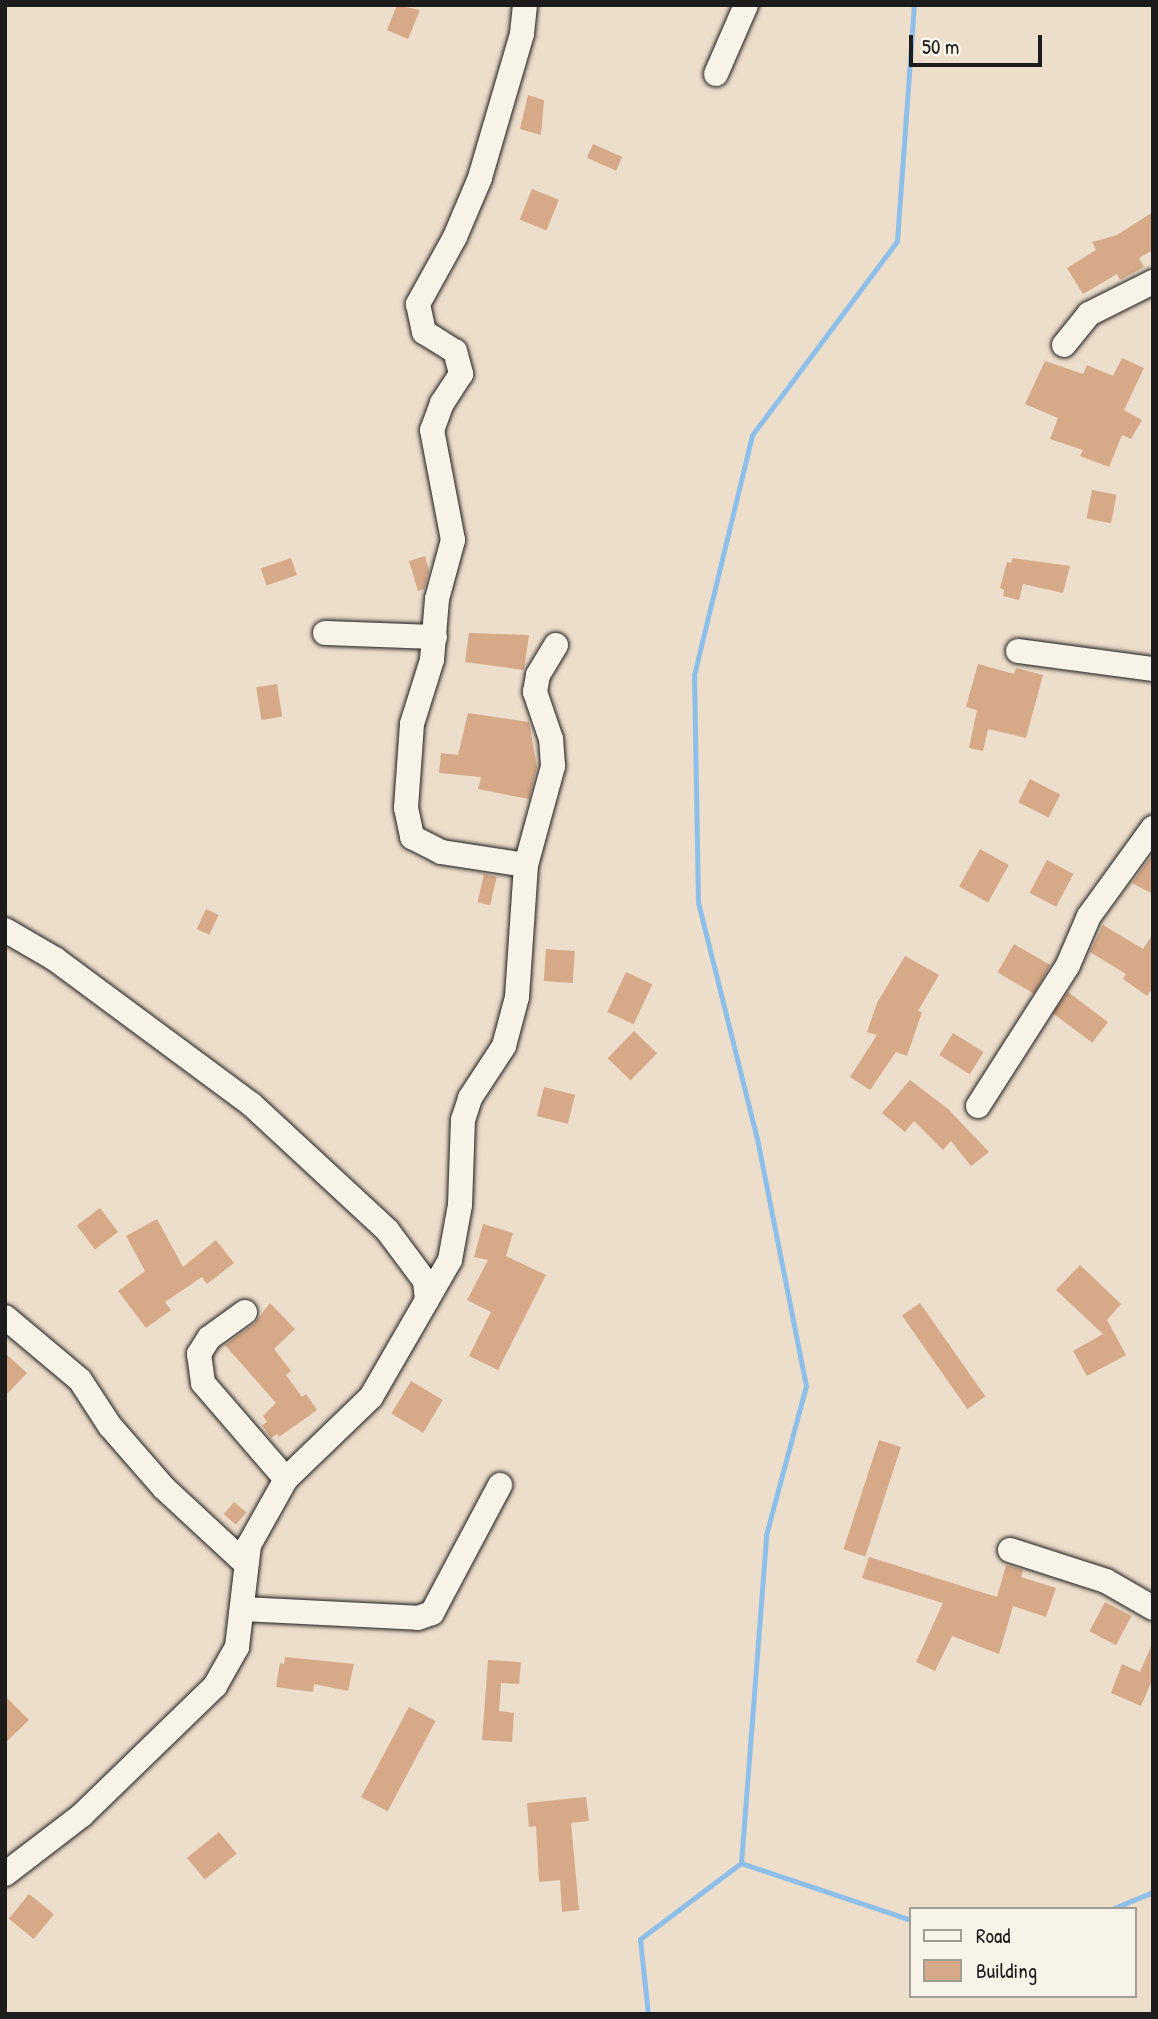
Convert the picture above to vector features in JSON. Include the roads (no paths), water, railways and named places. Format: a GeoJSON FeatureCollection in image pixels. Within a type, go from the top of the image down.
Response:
{"type":"FeatureCollection","features":[{"type":"Feature","properties":{"kind":"street"},"geometry":{"type":"LineString","coordinates":[[525,5],[522,34],[480,178],[455,237],[418,304],[424,332],[455,351],[461,374],[442,403],[432,430],[453,540],[437,599],[435,637],[412,724],[407,824],[412,837],[441,852],[526,865]]}},
{"type":"Feature","properties":{"kind":"street"},"geometry":{"type":"LineString","coordinates":[[716,74],[746,5]]}},
{"type":"Feature","properties":{"kind":"street"},"geometry":{"type":"LineString","coordinates":[[1064,345],[1089,314],[1153,282]]}},
{"type":"Feature","properties":{"kind":"street"},"geometry":{"type":"LineString","coordinates":[[325,633],[435,637]]}},
{"type":"Feature","properties":{"kind":"street"},"geometry":{"type":"LineString","coordinates":[[5,1874],[82,1815],[215,1686],[237,1647],[249,1545],[286,1479],[371,1397],[427,1300],[453,1246],[460,1205],[463,1120],[470,1098],[504,1046],[517,998],[526,865],[553,766],[551,739],[535,692],[538,675],[556,645]]}},
{"type":"Feature","properties":{"kind":"street"},"geometry":{"type":"LineString","coordinates":[[1018,651],[1153,669]]}},
{"type":"Feature","properties":{"kind":"street"},"geometry":{"type":"LineString","coordinates":[[978,1106],[1068,965],[1089,916],[1153,828]]}},
{"type":"Feature","properties":{"kind":"street"},"geometry":{"type":"LineString","coordinates":[[5,930],[55,959],[251,1104],[387,1230],[425,1281],[427,1300]]}},
{"type":"Feature","properties":{"kind":"street"},"geometry":{"type":"LineString","coordinates":[[245,1312],[209,1338],[199,1354],[203,1383],[286,1479]]}},
{"type":"Feature","properties":{"kind":"street"},"geometry":{"type":"LineString","coordinates":[[5,1317],[80,1380],[110,1426],[164,1488],[245,1563]]}},
{"type":"Feature","properties":{"kind":"street"},"geometry":{"type":"LineString","coordinates":[[243,1609],[418,1618],[432,1613],[500,1485]]}},
{"type":"Feature","properties":{"kind":"street"},"geometry":{"type":"LineString","coordinates":[[1010,1550],[1106,1581],[1153,1608]]}},
{"type":"Feature","properties":{"kind":"waterway"},"geometry":{"type":"LineString","coordinates":[[648,2014],[640,1939],[741,1863],[766,1535],[806,1386],[757,1139],[698,903],[694,675],[752,435],[897,241],[914,5]]}},
{"type":"Feature","properties":{"kind":"waterway"},"geometry":{"type":"LineString","coordinates":[[741,1863],[909,1919]]}},
{"type":"Feature","properties":{"kind":"waterway"},"geometry":{"type":"LineString","coordinates":[[1117,1907],[1153,1892]]}}]}
